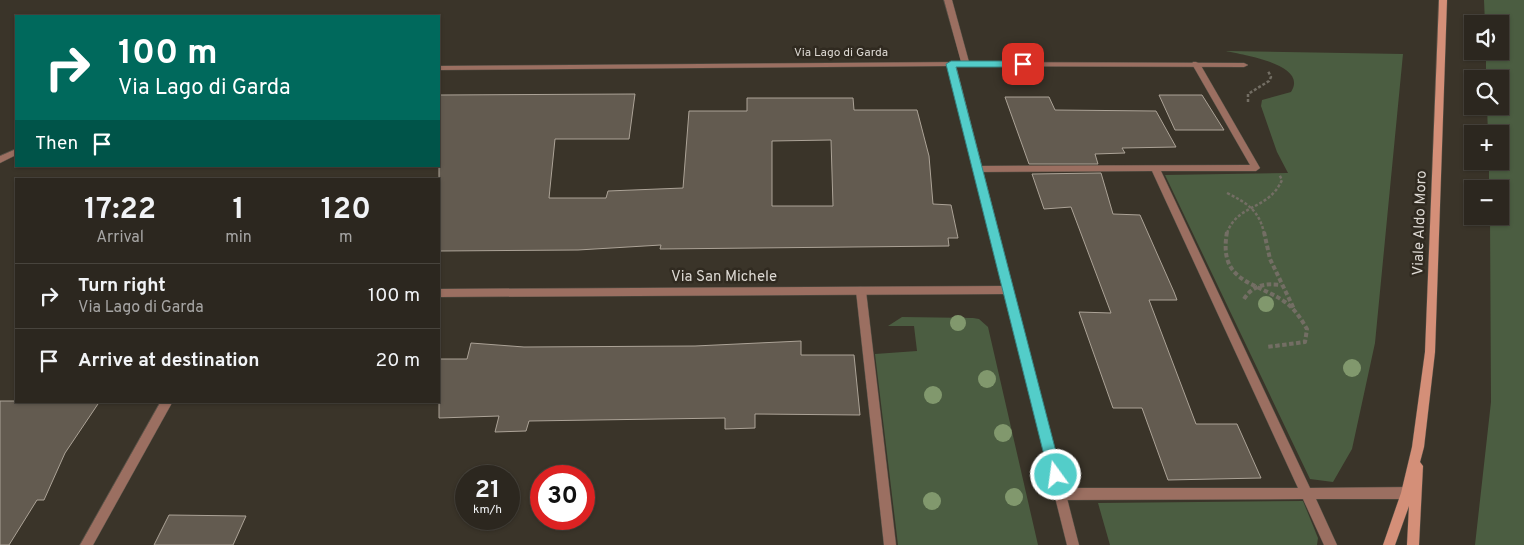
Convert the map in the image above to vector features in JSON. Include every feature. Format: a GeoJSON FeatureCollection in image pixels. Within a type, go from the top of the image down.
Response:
{"type":"FeatureCollection","features":[{"type":"Feature","properties":{"kind":"main road","name":"Viale Aldo Moro"},"geometry":{"type":"LineString","coordinates":[[1413,545],[1412,493],[1430,352],[1443,0]]}},
{"type":"Feature","properties":{"kind":"main road","name":"Viale Aldo Moro"},"geometry":{"type":"LineString","coordinates":[[1389,545],[1412,493]]}},
{"type":"Feature","properties":{"kind":"street"},"geometry":{"type":"LineString","coordinates":[[948,0],[966,64]]}},
{"type":"Feature","properties":{"kind":"street"},"geometry":{"type":"LineString","coordinates":[[951,64],[1073,545]]}},
{"type":"Feature","properties":{"kind":"street","name":"Via Lago di Garda"},"geometry":{"type":"LineString","coordinates":[[440,68],[951,64],[1244,65]]}},
{"type":"Feature","properties":{"kind":"street"},"geometry":{"type":"LineString","coordinates":[[978,169],[1156,170],[1256,168],[1196,64]]}},
{"type":"Feature","properties":{"kind":"street"},"geometry":{"type":"LineString","coordinates":[[0,160],[15,152]]}},
{"type":"Feature","properties":{"kind":"street"},"geometry":{"type":"LineString","coordinates":[[1156,170],[1309,493],[1331,545]]}},
{"type":"Feature","properties":{"kind":"street","name":"Via San Michele"},"geometry":{"type":"LineString","coordinates":[[440,293],[1009,290]]}},
{"type":"Feature","properties":{"kind":"street"},"geometry":{"type":"LineString","coordinates":[[861,291],[890,545]]}},
{"type":"Feature","properties":{"kind":"street"},"geometry":{"type":"LineString","coordinates":[[86,545],[166,403]]}},
{"type":"Feature","properties":{"kind":"street"},"geometry":{"type":"LineString","coordinates":[[1060,494],[1412,493]]}},
{"type":"Feature","properties":{"kind":"path"},"geometry":{"type":"LineString","coordinates":[[1244,65],[1264,68],[1272,76],[1266,85],[1252,90],[1248,94],[1249,110]]}},
{"type":"Feature","properties":{"kind":"path"},"geometry":{"type":"LineString","coordinates":[[1278,172],[1282,180],[1278,192],[1259,206],[1234,219],[1228,228],[1226,251],[1230,264],[1239,277],[1255,288],[1286,303],[1296,312]]}},
{"type":"Feature","properties":{"kind":"path"},"geometry":{"type":"LineString","coordinates":[[1223,192],[1252,208],[1261,218],[1266,246],[1282,285],[1307,329],[1305,342],[1277,347],[1239,347]]}},
{"type":"Feature","properties":{"kind":"path"},"geometry":{"type":"LineString","coordinates":[[1220,305],[1236,304],[1243,301],[1248,293],[1259,284],[1282,285]]}},
{"type":"Feature","properties":{"kind":"green space"},"geometry":{"type":"Polygon","coordinates":[[[1484,0],[1524,0],[1524,545],[1475,545],[1491,402],[1490,225],[1509,225],[1509,180],[1489,180],[1489,170],[1509,170],[1509,125],[1488,125],[1487,115],[1509,115],[1509,70],[1486,70],[1486,60],[1509,60],[1509,15],[1485,15],[1484,0]]]}},
{"type":"Feature","properties":{"kind":"green space"},"geometry":{"type":"Polygon","coordinates":[[[1226,51],[1403,54],[1375,343],[1352,449],[1333,482],[1310,479],[1165,175],[1288,173],[1277,152],[1261,106],[1262,100],[1291,92],[1294,82],[1291,74],[1283,68],[1259,58],[1226,51]]]}},
{"type":"Feature","properties":{"kind":"green space"},"geometry":{"type":"Polygon","coordinates":[[[902,317],[973,318],[979,319],[988,327],[1038,545],[898,545],[875,354],[917,351],[914,326],[888,326],[902,317]]]}},
{"type":"Feature","properties":{"kind":"green space"},"geometry":{"type":"Polygon","coordinates":[[[1303,501],[1318,538],[1317,545],[1110,545],[1098,503],[1303,501]]]}},
{"type":"Feature","properties":{"kind":"building"},"geometry":{"type":"Polygon","coordinates":[[[635,94],[629,139],[555,139],[549,198],[606,198],[608,191],[683,188],[689,111],[747,111],[747,98],[853,98],[854,110],[917,110],[929,156],[933,204],[951,205],[958,238],[948,238],[949,246],[660,249],[661,245],[578,250],[440,251],[440,95],[635,94]],[[831,140],[772,141],[772,206],[833,206],[831,140]]]}},
{"type":"Feature","properties":{"kind":"building"},"geometry":{"type":"Polygon","coordinates":[[[1159,95],[1202,95],[1224,130],[1175,130],[1159,95]]]}},
{"type":"Feature","properties":{"kind":"building"},"geometry":{"type":"Polygon","coordinates":[[[1005,97],[1049,97],[1055,110],[1156,111],[1176,147],[1122,148],[1125,153],[1095,154],[1098,164],[1029,164],[1005,97]]]}},
{"type":"Feature","properties":{"kind":"building"},"geometry":{"type":"Polygon","coordinates":[[[1101,173],[1113,214],[1140,215],[1174,292],[1177,300],[1149,300],[1196,424],[1237,424],[1261,478],[1168,480],[1142,408],[1113,408],[1079,312],[1111,313],[1071,207],[1044,209],[1032,174],[1101,173]]]}},
{"type":"Feature","properties":{"kind":"building"},"geometry":{"type":"Polygon","coordinates":[[[801,341],[801,355],[854,355],[860,415],[755,414],[755,428],[725,429],[725,418],[529,421],[526,431],[495,432],[499,416],[439,418],[440,359],[467,359],[471,343],[524,347],[695,346],[801,341]]]}},
{"type":"Feature","properties":{"kind":"building"},"geometry":{"type":"Polygon","coordinates":[[[0,401],[15,401],[15,403],[99,403],[65,453],[44,500],[37,500],[9,545],[0,545],[0,401]]]}},
{"type":"Feature","properties":{"kind":"building"},"geometry":{"type":"Polygon","coordinates":[[[169,515],[246,516],[233,545],[154,545],[169,515]]]}},
{"type":"Feature","properties":{"kind":"route"},"geometry":{"type":"LineString","coordinates":[[1023,64],[951,64],[1056,475]]}}]}
